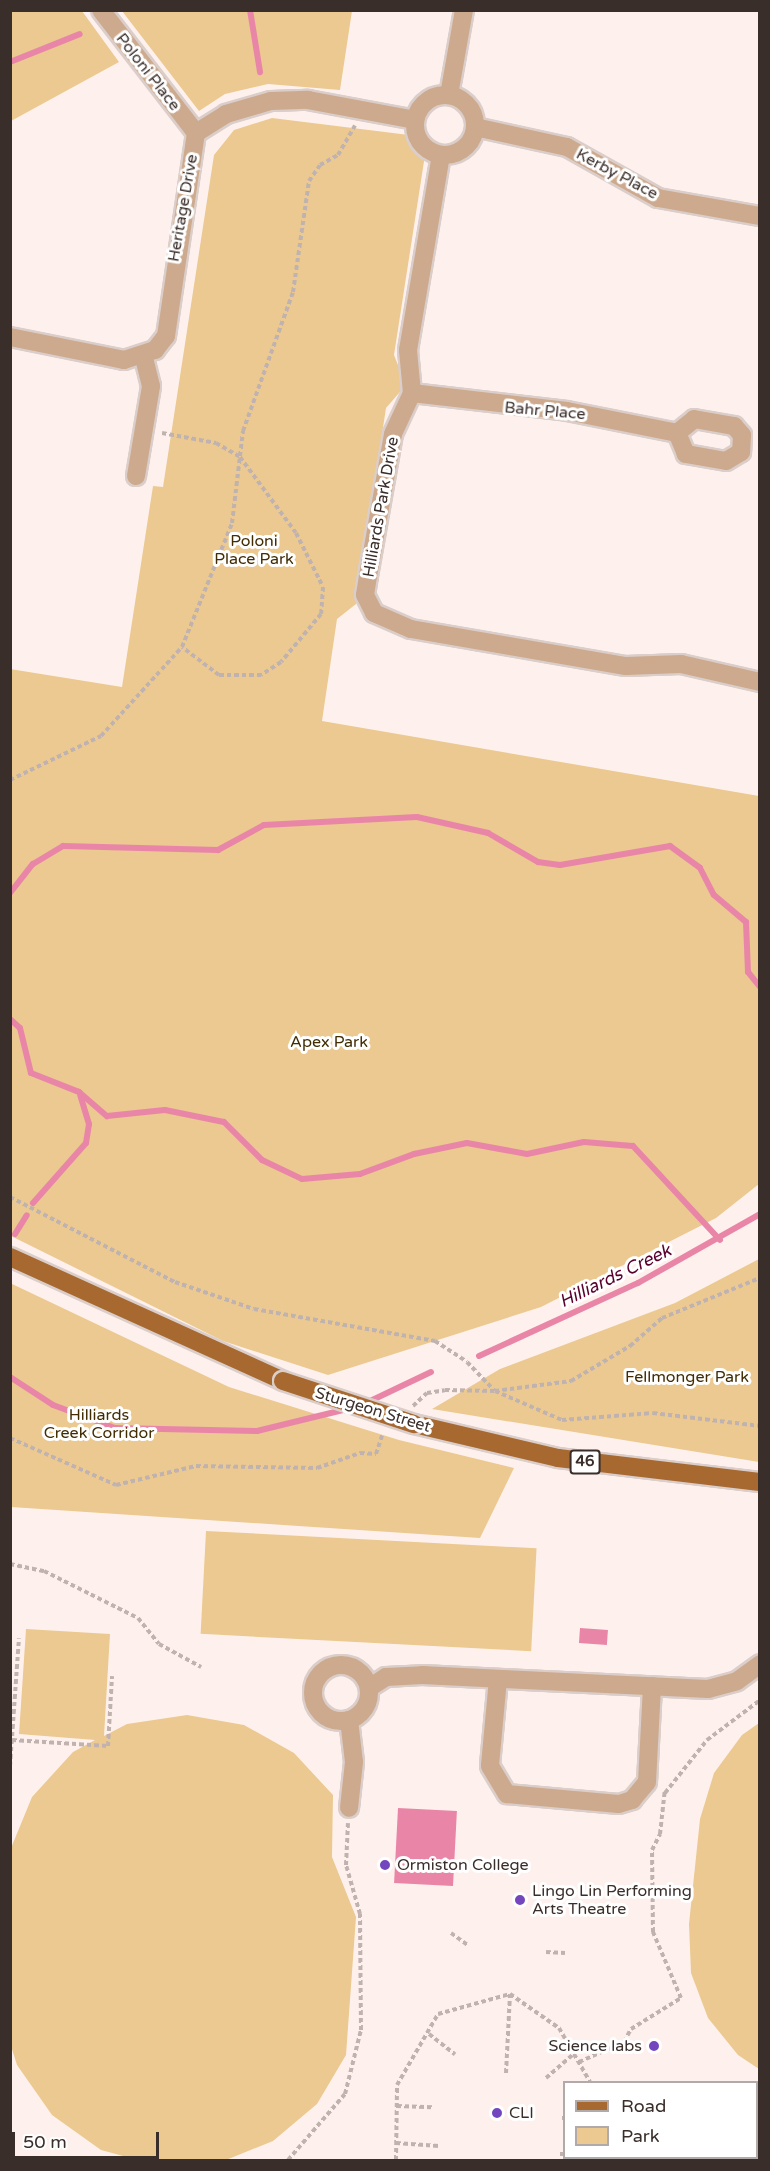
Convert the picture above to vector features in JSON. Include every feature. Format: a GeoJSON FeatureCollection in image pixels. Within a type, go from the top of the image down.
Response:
{"type":"FeatureCollection","features":[{"type":"Feature","properties":{"kind":"main road","name":"Sturgeon Street"},"geometry":{"type":"LineString","coordinates":[[10,1257],[283,1381],[414,1424],[565,1459],[759,1482]]}},
{"type":"Feature","properties":{"kind":"street","name":"Poloni Place"},"geometry":{"type":"LineString","coordinates":[[101,10],[196,133]]}},
{"type":"Feature","properties":{"kind":"street"},"geometry":{"type":"LineString","coordinates":[[449,95],[464,10]]}},
{"type":"Feature","properties":{"kind":"street"},"geometry":{"type":"LineString","coordinates":[[449,95],[466,103],[475,127],[468,145],[441,155],[424,147],[415,120],[425,103],[449,95]]}},
{"type":"Feature","properties":{"kind":"street","name":"Heritage Drive"},"geometry":{"type":"LineString","coordinates":[[144,357],[166,336],[196,133],[226,114],[272,100],[359,108],[415,120]]}},
{"type":"Feature","properties":{"kind":"street","name":"Kerby Place"},"geometry":{"type":"LineString","coordinates":[[475,127],[567,147],[658,198],[759,216]]}},
{"type":"Feature","properties":{"kind":"street"},"geometry":{"type":"LineString","coordinates":[[412,393],[408,350],[441,155]]}},
{"type":"Feature","properties":{"kind":"street"},"geometry":{"type":"LineString","coordinates":[[10,337],[124,360],[144,357],[151,386],[136,476]]}},
{"type":"Feature","properties":{"kind":"street","name":"Bahr Place"},"geometry":{"type":"LineString","coordinates":[[412,393],[567,411],[677,434]]}},
{"type":"Feature","properties":{"kind":"street","name":"Hilliards Park Drive"},"geometry":{"type":"LineString","coordinates":[[412,393],[393,434],[372,552],[365,595],[374,613],[411,629],[626,666],[681,664],[759,682]]}},
{"type":"Feature","properties":{"kind":"street"},"geometry":{"type":"LineString","coordinates":[[369,1688],[386,1677],[498,1679],[708,1689],[737,1681],[759,1664]]}},
{"type":"Feature","properties":{"kind":"street"},"geometry":{"type":"LineString","coordinates":[[342,1665],[360,1672],[369,1688],[365,1708],[349,1720],[322,1713],[313,1696],[317,1678],[342,1665]]}},
{"type":"Feature","properties":{"kind":"street"},"geometry":{"type":"LineString","coordinates":[[498,1679],[490,1766],[507,1794],[619,1804],[632,1800],[647,1782],[652,1686]]}},
{"type":"Feature","properties":{"kind":"street"},"geometry":{"type":"LineString","coordinates":[[349,1720],[354,1762],[349,1808]]}},
{"type":"Feature","properties":{"kind":"path"},"geometry":{"type":"LineString","coordinates":[[10,780],[101,736],[182,647],[232,523],[243,431],[292,292],[309,181],[354,134],[359,108]]}},
{"type":"Feature","properties":{"kind":"path"},"geometry":{"type":"LineString","coordinates":[[143,431],[189,435],[240,457],[312,562],[323,587],[321,614],[281,663],[261,675],[219,675],[182,647]]}},
{"type":"Feature","properties":{"kind":"path"},"geometry":{"type":"LineString","coordinates":[[10,1197],[175,1282],[254,1310],[435,1341],[467,1362],[495,1391],[562,1420],[653,1413],[759,1426]]}},
{"type":"Feature","properties":{"kind":"path"},"geometry":{"type":"LineString","coordinates":[[495,1391],[571,1382],[630,1346],[662,1318],[759,1278]]}},
{"type":"Feature","properties":{"kind":"path"},"geometry":{"type":"LineString","coordinates":[[10,1438],[116,1485],[196,1467],[317,1468],[360,1453],[376,1454]]}},
{"type":"Feature","properties":{"kind":"path"},"geometry":{"type":"LineString","coordinates":[[10,1564],[44,1571],[138,1618],[159,1644],[201,1667]]}},
{"type":"Feature","properties":{"kind":"path"},"geometry":{"type":"LineString","coordinates":[[10,1766],[19,1638]]}},
{"type":"Feature","properties":{"kind":"path"},"geometry":{"type":"LineString","coordinates":[[12,1740],[108,1746],[112,1676]]}},
{"type":"Feature","properties":{"kind":"path"},"geometry":{"type":"LineString","coordinates":[[665,1794],[707,1740],[759,1700]]}},
{"type":"Feature","properties":{"kind":"path"},"geometry":{"type":"LineString","coordinates":[[579,2062],[624,2042],[631,2029],[675,2006],[681,1998],[653,1932],[652,1850],[660,1834],[665,1783]]}},
{"type":"Feature","properties":{"kind":"path"},"geometry":{"type":"LineString","coordinates":[[288,2160],[345,2094],[361,2030],[360,1914],[346,1865],[349,1808]]}},
{"type":"Feature","properties":{"kind":"path"},"geometry":{"type":"LineString","coordinates":[[450,1933],[469,1946]]}},
{"type":"Feature","properties":{"kind":"path"},"geometry":{"type":"LineString","coordinates":[[546,1952],[565,1953]]}},
{"type":"Feature","properties":{"kind":"path"},"geometry":{"type":"LineString","coordinates":[[510,1994],[559,2028],[589,2081]]}},
{"type":"Feature","properties":{"kind":"path"},"geometry":{"type":"LineString","coordinates":[[396,2160],[397,2085],[429,2034],[438,2014],[510,1994]]}},
{"type":"Feature","properties":{"kind":"path"},"geometry":{"type":"LineString","coordinates":[[506,2073],[510,1994]]}},
{"type":"Feature","properties":{"kind":"path"},"geometry":{"type":"LineString","coordinates":[[429,2034],[455,2054]]}},
{"type":"Feature","properties":{"kind":"path"},"geometry":{"type":"LineString","coordinates":[[546,2078],[575,2053]]}},
{"type":"Feature","properties":{"kind":"path"},"geometry":{"type":"LineString","coordinates":[[397,2106],[432,2107]]}},
{"type":"Feature","properties":{"kind":"path"},"geometry":{"type":"LineString","coordinates":[[396,2143],[439,2146]]}},
{"type":"Feature","properties":{"kind":"green space"},"geometry":{"type":"Polygon","coordinates":[[[11,10],[82,11],[119,62],[11,121],[11,10]]]}},
{"type":"Feature","properties":{"kind":"green space"},"geometry":{"type":"Polygon","coordinates":[[[122,11],[352,11],[340,90],[268,84],[225,94],[199,111],[122,11]]]}},
{"type":"Feature","properties":{"kind":"green space","name":"Apex Park"},"geometry":{"type":"Polygon","coordinates":[[[272,118],[409,135],[425,155],[394,355],[406,385],[386,408],[356,604],[337,619],[322,721],[759,796],[759,1184],[716,1218],[541,1307],[328,1375],[223,1341],[11,1236],[10,669],[122,687],[153,486],[163,487],[214,155],[234,130],[272,118]]]}},
{"type":"Feature","properties":{"kind":"green space","name":"Fellmonger Park"},"geometry":{"type":"Polygon","coordinates":[[[759,1259],[759,1462],[432,1409],[500,1369],[675,1303],[759,1259]]]}},
{"type":"Feature","properties":{"kind":"green space","name":"Hilliards Creek Corridor"},"geometry":{"type":"Polygon","coordinates":[[[10,1283],[229,1387],[399,1440],[514,1468],[480,1538],[11,1507],[10,1283]]]}},
{"type":"Feature","properties":{"kind":"green space"},"geometry":{"type":"Polygon","coordinates":[[[206,1531],[537,1548],[531,1651],[201,1634],[206,1531]]]}},
{"type":"Feature","properties":{"kind":"green space"},"geometry":{"type":"Polygon","coordinates":[[[26,1629],[110,1634],[104,1736],[127,1724],[187,1715],[244,1725],[294,1753],[333,1795],[332,1857],[356,1917],[346,2055],[317,2104],[273,2141],[226,2160],[138,2160],[101,2150],[52,2115],[17,2065],[10,2043],[11,1848],[32,1797],[73,1752],[95,1740],[19,1734],[26,1629]]]}},
{"type":"Feature","properties":{"kind":"green space"},"geometry":{"type":"Polygon","coordinates":[[[759,1723],[759,2069],[738,2055],[708,2018],[691,1973],[689,1924],[700,1819],[714,1773],[742,1735],[759,1723]]]}},
{"type":"Feature","properties":{"kind":"shaded area"},"geometry":{"type":"Polygon","coordinates":[[[580,1628],[608,1630],[607,1645],[579,1643],[580,1628]]]}},
{"type":"Feature","properties":{"kind":"shaded area"},"geometry":{"type":"Polygon","coordinates":[[[398,1808],[457,1811],[453,1886],[394,1883],[398,1808]]]}},
{"type":"Feature","properties":{"kind":"waterway"},"geometry":{"type":"LineString","coordinates":[[250,10],[260,72]]}},
{"type":"Feature","properties":{"kind":"waterway"},"geometry":{"type":"LineString","coordinates":[[10,62],[80,34]]}},
{"type":"Feature","properties":{"kind":"waterway"},"geometry":{"type":"LineString","coordinates":[[10,893],[33,864],[63,846],[218,850],[264,825],[417,817],[488,833],[538,862],[560,865],[670,846],[700,868],[714,895],[746,922],[748,972],[760,987]]}},
{"type":"Feature","properties":{"kind":"waterway"},"geometry":{"type":"LineString","coordinates":[[10,1019],[20,1028],[31,1073],[79,1092],[107,1116],[165,1110],[224,1122],[262,1160],[302,1179],[360,1174],[414,1154],[467,1143],[527,1154],[584,1142],[633,1146],[720,1240]]}},
{"type":"Feature","properties":{"kind":"waterway"},"geometry":{"type":"LineString","coordinates":[[33,1203],[86,1143],[89,1124],[80,1095]]}},
{"type":"Feature","properties":{"kind":"waterway","name":"Hilliards Creek"},"geometry":{"type":"LineString","coordinates":[[479,1356],[638,1283],[760,1214]]}},
{"type":"Feature","properties":{"kind":"waterway"},"geometry":{"type":"LineString","coordinates":[[15,1234],[27,1215]]}},
{"type":"Feature","properties":{"kind":"waterway","name":"Hilliards Creek"},"geometry":{"type":"LineString","coordinates":[[366,1403],[431,1372]]}},
{"type":"Feature","properties":{"kind":"waterway","name":"Hilliards Creek"},"geometry":{"type":"LineString","coordinates":[[10,1377],[53,1405],[115,1428],[257,1431],[351,1408]]}},
{"type":"Feature","properties":{"kind":"place","name":"Ormiston College"},"geometry":{"type":"Point","coordinates":[385,1865]}},
{"type":"Feature","properties":{"kind":"place","name":"Lingo Lin Performing Arts Theatre"},"geometry":{"type":"Point","coordinates":[520,1900]}},
{"type":"Feature","properties":{"kind":"place","name":"Science labs"},"geometry":{"type":"Point","coordinates":[654,2046]}},
{"type":"Feature","properties":{"kind":"place","name":"CLI"},"geometry":{"type":"Point","coordinates":[497,2113]}},
{"type":"Feature","properties":{"kind":"park label","name":"Poloni Place Park"},"geometry":{"type":"Point","coordinates":[254,550]}}]}
